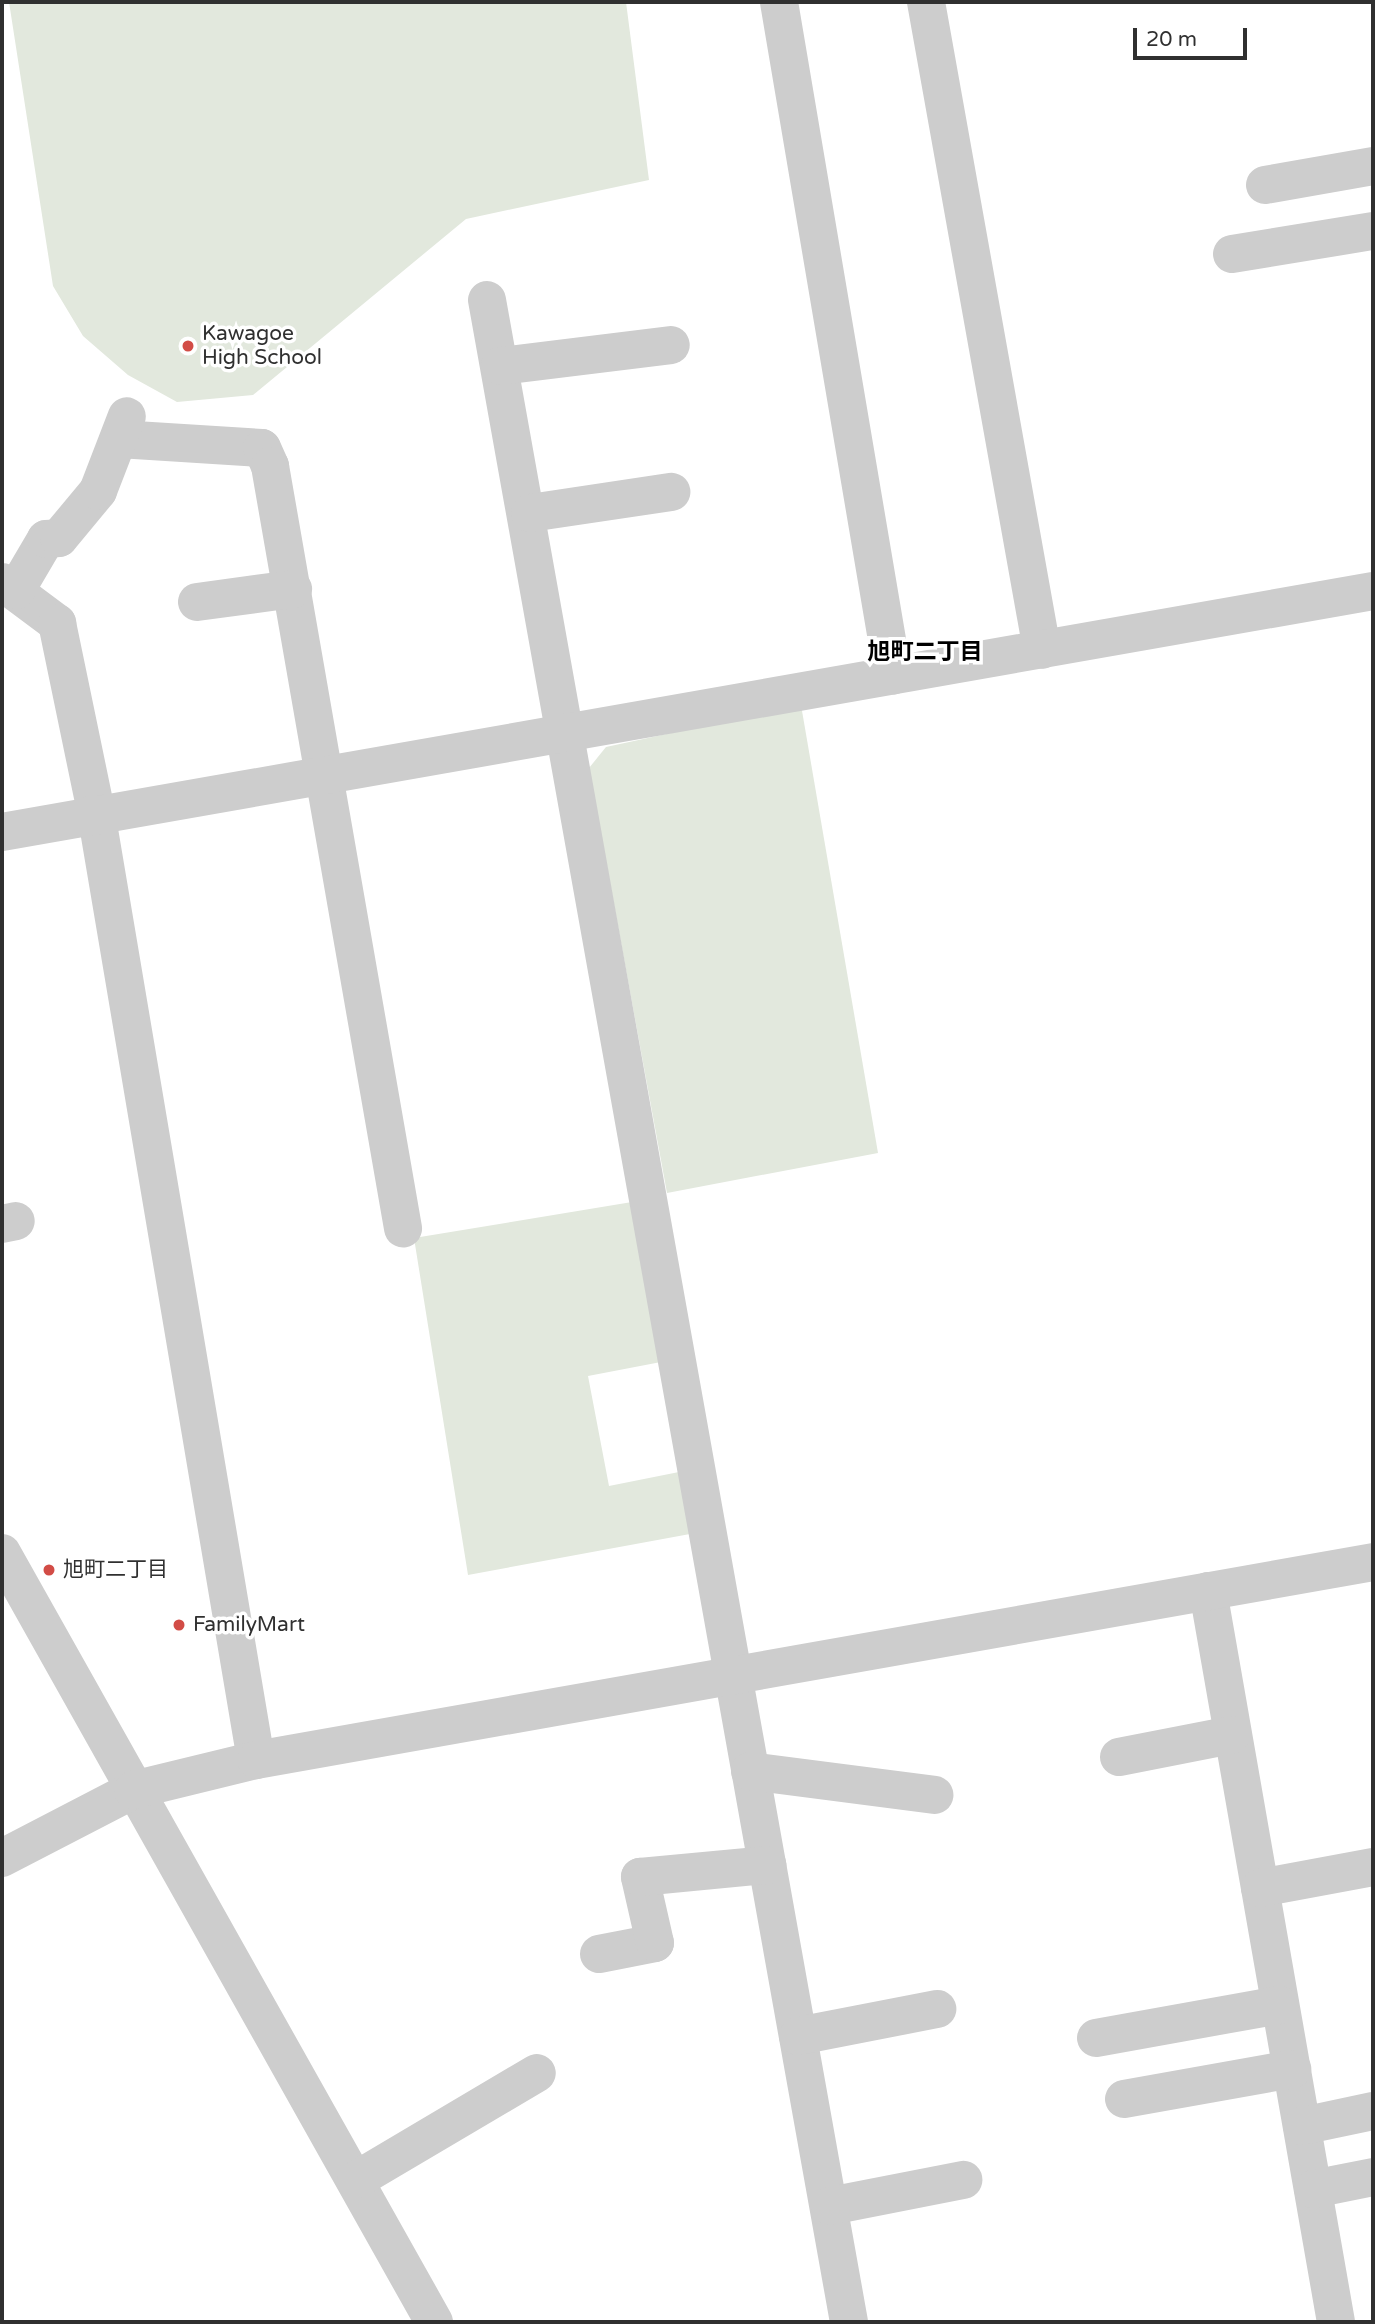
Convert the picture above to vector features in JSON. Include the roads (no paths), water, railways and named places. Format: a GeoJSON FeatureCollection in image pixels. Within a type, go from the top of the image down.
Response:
{"type":"FeatureCollection","features":[{"type":"Feature","properties":{"kind":"street"},"geometry":{"type":"LineString","coordinates":[[779,2],[893,675]]}},
{"type":"Feature","properties":{"kind":"street"},"geometry":{"type":"LineString","coordinates":[[926,2],[1042,650]]}},
{"type":"Feature","properties":{"kind":"street"},"geometry":{"type":"LineString","coordinates":[[1265,186],[1373,166]]}},
{"type":"Feature","properties":{"kind":"street"},"geometry":{"type":"LineString","coordinates":[[1232,254],[1373,231]]}},
{"type":"Feature","properties":{"kind":"street"},"geometry":{"type":"LineString","coordinates":[[486,300],[530,513],[732,1672],[849,2322]]}},
{"type":"Feature","properties":{"kind":"street"},"geometry":{"type":"LineString","coordinates":[[500,366],[671,345]]}},
{"type":"Feature","properties":{"kind":"street"},"geometry":{"type":"LineString","coordinates":[[256,1760],[96,812],[57,623],[9,586],[46,539],[59,538],[99,491],[123,427],[262,448],[293,589],[323,780],[403,1227]]}},
{"type":"Feature","properties":{"kind":"street"},"geometry":{"type":"LineString","coordinates":[[530,513],[671,492]]}},
{"type":"Feature","properties":{"kind":"street"},"geometry":{"type":"LineString","coordinates":[[197,602],[293,589]]}},
{"type":"Feature","properties":{"kind":"street"},"geometry":{"type":"LineString","coordinates":[[2,832],[96,812],[323,780],[893,675],[1373,591]]}},
{"type":"Feature","properties":{"kind":"street"},"geometry":{"type":"LineString","coordinates":[[2,1552],[13,1598],[133,1790],[434,2322]]}},
{"type":"Feature","properties":{"kind":"street"},"geometry":{"type":"LineString","coordinates":[[2,1858],[133,1790],[256,1760],[732,1672],[1373,1562]]}},
{"type":"Feature","properties":{"kind":"street"},"geometry":{"type":"LineString","coordinates":[[1208,1591],[1231,1735],[1336,2322]]}},
{"type":"Feature","properties":{"kind":"street"},"geometry":{"type":"LineString","coordinates":[[1119,1757],[1231,1735]]}},
{"type":"Feature","properties":{"kind":"street"},"geometry":{"type":"LineString","coordinates":[[750,1771],[934,1795]]}},
{"type":"Feature","properties":{"kind":"street"},"geometry":{"type":"LineString","coordinates":[[599,1954],[655,1943],[640,1877],[767,1865]]}},
{"type":"Feature","properties":{"kind":"street"},"geometry":{"type":"LineString","coordinates":[[1259,1888],[1373,1867]]}},
{"type":"Feature","properties":{"kind":"street"},"geometry":{"type":"LineString","coordinates":[[1097,2038],[1280,2005]]}},
{"type":"Feature","properties":{"kind":"street"},"geometry":{"type":"LineString","coordinates":[[798,2036],[937,2009]]}},
{"type":"Feature","properties":{"kind":"street"},"geometry":{"type":"LineString","coordinates":[[1124,2099],[1292,2069]]}},
{"type":"Feature","properties":{"kind":"street"},"geometry":{"type":"LineString","coordinates":[[356,2180],[537,2074]]}},
{"type":"Feature","properties":{"kind":"street"},"geometry":{"type":"LineString","coordinates":[[1302,2126],[1373,2111]]}},
{"type":"Feature","properties":{"kind":"street"},"geometry":{"type":"LineString","coordinates":[[1313,2189],[1373,2177]]}},
{"type":"Feature","properties":{"kind":"street"},"geometry":{"type":"LineString","coordinates":[[830,2206],[963,2180]]}},
{"type":"Feature","properties":{"kind":"place","name":"Kawagoe High School"},"geometry":{"type":"Point","coordinates":[188,346]}},
{"type":"Feature","properties":{"kind":"place","name":"旭町二丁目"},"geometry":{"type":"Point","coordinates":[49,1570]}},
{"type":"Feature","properties":{"kind":"place","name":"FamilyMart"},"geometry":{"type":"Point","coordinates":[179,1625]}},
{"type":"Feature","properties":{"kind":"district","name":"旭町二丁目"},"geometry":{"type":"Point","coordinates":[925,652]}}]}
